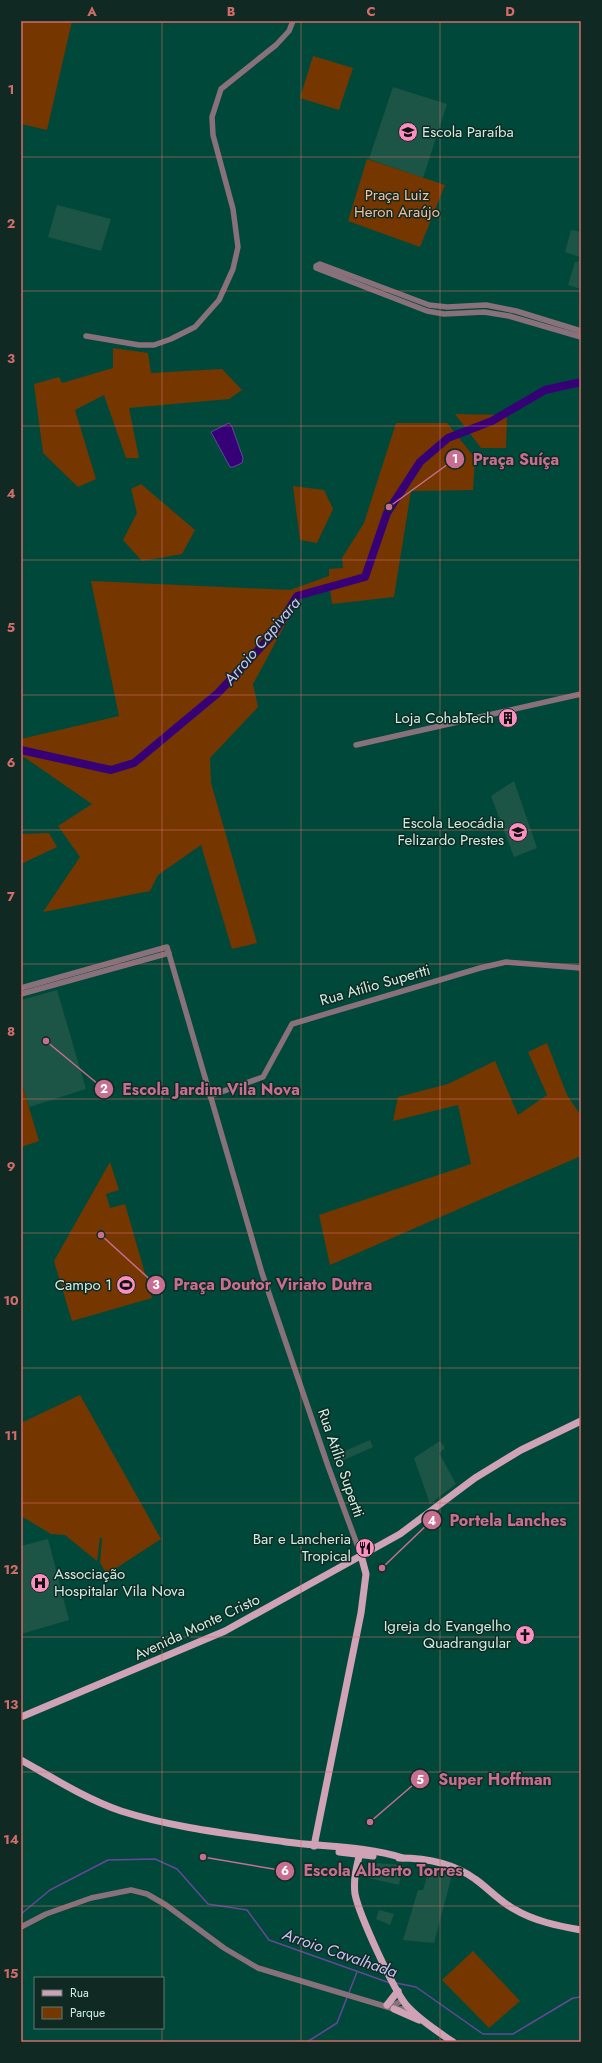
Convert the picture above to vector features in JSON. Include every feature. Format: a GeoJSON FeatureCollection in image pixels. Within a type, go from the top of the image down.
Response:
{"type":"FeatureCollection","features":[{"type":"Feature","properties":{"kind":"main road","name":"Avenida Monte Cristo"},"geometry":{"type":"LineString","coordinates":[[21,1717],[225,1631],[361,1556],[415,1523],[475,1478],[521,1450],[581,1421]]}},
{"type":"Feature","properties":{"kind":"main road","name":"Rua Atílio Supertti"},"geometry":{"type":"LineString","coordinates":[[316,1846],[361,1614],[366,1574],[361,1556]]}},
{"type":"Feature","properties":{"kind":"main road"},"geometry":{"type":"LineString","coordinates":[[21,1760],[75,1790],[120,1810],[182,1826],[357,1852],[440,1862],[459,1869],[476,1879],[500,1900],[525,1915],[559,1926],[581,1930]]}},
{"type":"Feature","properties":{"kind":"main road"},"geometry":{"type":"LineString","coordinates":[[316,1846],[344,1852],[357,1852]]}},
{"type":"Feature","properties":{"kind":"main road"},"geometry":{"type":"LineString","coordinates":[[344,1852],[352,1860],[355,1868]]}},
{"type":"Feature","properties":{"kind":"main road"},"geometry":{"type":"LineString","coordinates":[[357,1852],[355,1868],[355,1894],[359,1909],[395,1986],[405,2003],[423,2021],[453,2042]]}},
{"type":"Feature","properties":{"kind":"main road"},"geometry":{"type":"LineString","coordinates":[[385,2005],[395,1986]]}},
{"type":"Feature","properties":{"kind":"main road"},"geometry":{"type":"LineString","coordinates":[[394,2010],[423,2021]]}},
{"type":"Feature","properties":{"kind":"street"},"geometry":{"type":"LineString","coordinates":[[86,336],[139,345],[154,345],[171,339],[195,327],[219,300],[233,269],[238,247],[233,209],[213,134],[212,117],[221,89],[276,45],[289,32],[293,21]]}},
{"type":"Feature","properties":{"kind":"street"},"geometry":{"type":"LineString","coordinates":[[346,276],[433,306],[447,307],[486,305],[516,311],[564,329],[577,332],[581,337]]}},
{"type":"Feature","properties":{"kind":"street"},"geometry":{"type":"LineString","coordinates":[[356,745],[581,694]]}},
{"type":"Feature","properties":{"kind":"street","name":"Rua Atílio Supertti"},"geometry":{"type":"LineString","coordinates":[[23,991],[168,950],[262,1273],[328,1466],[361,1556]]}},
{"type":"Feature","properties":{"kind":"street","name":"Rua Atílio Supertti"},"geometry":{"type":"LineString","coordinates":[[210,1096],[262,1077],[292,1024],[473,970],[506,962],[581,968]]}},
{"type":"Feature","properties":{"kind":"street"},"geometry":{"type":"LineString","coordinates":[[21,1927],[46,1914],[91,1898],[131,1890],[147,1894],[166,1905],[224,1948],[258,1968],[385,2005],[394,2010],[402,2009],[405,2003]]}},
{"type":"Feature","properties":{"kind":"street"},"geometry":{"type":"LineString","coordinates":[[385,2005],[405,2003]]}},
{"type":"Feature","properties":{"kind":"shaded area","name":"Escola Paraíba"},"geometry":{"type":"Polygon","coordinates":[[[393,87],[447,104],[423,178],[369,159],[393,87]]]}},
{"type":"Feature","properties":{"kind":"shaded area"},"geometry":{"type":"Polygon","coordinates":[[[57,205],[111,219],[101,251],[48,237],[57,205]]]}},
{"type":"Feature","properties":{"kind":"shaded area"},"geometry":{"type":"Polygon","coordinates":[[[571,230],[581,232],[581,289],[568,285],[575,262],[578,262],[580,257],[565,252],[571,230]]]}},
{"type":"Feature","properties":{"kind":"shaded area"},"geometry":{"type":"Polygon","coordinates":[[[229,423],[232,427],[243,458],[242,463],[233,467],[230,467],[211,432],[229,423]]]}},
{"type":"Feature","properties":{"kind":"shaded area","name":"Escola Leocádia Felizardo Prestes"},"geometry":{"type":"Polygon","coordinates":[[[514,781],[537,848],[514,857],[491,796],[514,781]]]}},
{"type":"Feature","properties":{"kind":"shaded area"},"geometry":{"type":"Polygon","coordinates":[[[57,990],[86,1089],[29,1107],[21,1081],[21,1000],[57,990]]]}},
{"type":"Feature","properties":{"kind":"shaded area"},"geometry":{"type":"Polygon","coordinates":[[[370,1440],[373,1447],[335,1464],[331,1457],[370,1440]]]}},
{"type":"Feature","properties":{"kind":"shaded area"},"geometry":{"type":"Polygon","coordinates":[[[440,1441],[445,1448],[439,1453],[456,1484],[430,1504],[414,1458],[440,1441]]]}},
{"type":"Feature","properties":{"kind":"shaded area","name":"Associação Hospitalar Vila Nova"},"geometry":{"type":"Polygon","coordinates":[[[48,1539],[69,1620],[21,1634],[21,1546],[48,1539]]]}},
{"type":"Feature","properties":{"kind":"shaded area"},"geometry":{"type":"Polygon","coordinates":[[[377,1863],[403,1865],[399,1885],[368,1878],[377,1863]]]}},
{"type":"Feature","properties":{"kind":"shaded area"},"geometry":{"type":"Polygon","coordinates":[[[429,1870],[452,1875],[434,1943],[403,1940],[418,1890],[423,1890],[429,1870]]]}},
{"type":"Feature","properties":{"kind":"shaded area"},"geometry":{"type":"Polygon","coordinates":[[[379,1910],[394,1914],[390,1925],[376,1919],[379,1910]]]}},
{"type":"Feature","properties":{"kind":"green space"},"geometry":{"type":"Polygon","coordinates":[[[21,21],[72,21],[47,130],[21,124],[21,21]]]}},
{"type":"Feature","properties":{"kind":"green space"},"geometry":{"type":"Polygon","coordinates":[[[313,56],[353,68],[339,110],[300,98],[313,56]]]}},
{"type":"Feature","properties":{"kind":"green space","name":"Praça Luiz Heron Araújo"},"geometry":{"type":"Polygon","coordinates":[[[367,159],[445,185],[420,247],[348,221],[367,159]]]}},
{"type":"Feature","properties":{"kind":"green space"},"geometry":{"type":"Polygon","coordinates":[[[113,348],[148,353],[151,373],[222,369],[242,390],[229,399],[129,408],[139,458],[126,458],[104,395],[75,410],[96,479],[78,487],[43,453],[34,384],[59,377],[62,383],[113,368],[113,348]]]}},
{"type":"Feature","properties":{"kind":"green space"},"geometry":{"type":"Polygon","coordinates":[[[455,414],[507,415],[506,448],[481,448],[455,414]]]}},
{"type":"Feature","properties":{"kind":"green space"},"geometry":{"type":"Polygon","coordinates":[[[396,423],[447,423],[475,458],[473,490],[411,491],[394,597],[332,604],[330,589],[299,599],[253,684],[258,707],[210,758],[211,783],[257,943],[232,949],[201,845],[158,875],[150,891],[43,912],[80,857],[58,826],[92,804],[24,757],[21,758],[21,739],[119,716],[91,581],[290,590],[329,576],[329,569],[343,568],[342,558],[364,523],[396,423]]]}},
{"type":"Feature","properties":{"kind":"green space"},"geometry":{"type":"Polygon","coordinates":[[[141,484],[195,530],[182,554],[142,561],[123,540],[137,513],[131,489],[141,484]]]}},
{"type":"Feature","properties":{"kind":"green space"},"geometry":{"type":"Polygon","coordinates":[[[293,486],[324,490],[333,509],[317,543],[300,540],[293,486]]]}},
{"type":"Feature","properties":{"kind":"green space"},"geometry":{"type":"Polygon","coordinates":[[[49,833],[57,847],[21,864],[21,834],[49,833]]]}},
{"type":"Feature","properties":{"kind":"green space"},"geometry":{"type":"Polygon","coordinates":[[[547,1043],[567,1095],[581,1116],[581,1156],[330,1265],[319,1215],[471,1164],[458,1105],[393,1121],[398,1097],[448,1084],[495,1061],[518,1115],[547,1095],[528,1052],[547,1043]]]}},
{"type":"Feature","properties":{"kind":"green space"},"geometry":{"type":"Polygon","coordinates":[[[21,1081],[39,1141],[21,1147],[21,1081]]]}},
{"type":"Feature","properties":{"kind":"green space"},"geometry":{"type":"Polygon","coordinates":[[[110,1162],[119,1190],[106,1194],[110,1208],[125,1204],[152,1298],[72,1321],[54,1261],[110,1162]]]}},
{"type":"Feature","properties":{"kind":"green space"},"geometry":{"type":"Polygon","coordinates":[[[80,1395],[161,1539],[107,1574],[100,1563],[102,1539],[100,1537],[97,1561],[65,1535],[51,1534],[21,1516],[21,1423],[80,1395]]]}},
{"type":"Feature","properties":{"kind":"green space"},"geometry":{"type":"Polygon","coordinates":[[[473,1951],[520,2001],[489,2028],[442,1980],[473,1951]]]}},
{"type":"Feature","properties":{"kind":"waterway","name":"Arroio Capivara"},"geometry":{"type":"LineString","coordinates":[[21,750],[111,770],[134,763],[218,693],[274,633],[297,596],[365,577],[387,513],[420,462],[448,438],[492,421],[545,390],[581,382]]}},
{"type":"Feature","properties":{"kind":"waterway","name":"Arroio Cavalhada"},"geometry":{"type":"LineString","coordinates":[[21,1914],[50,1890],[108,1860],[155,1859],[177,1869],[208,1904],[247,1910],[269,1940],[390,1983]]}},
{"type":"Feature","properties":{"kind":"waterway"},"geometry":{"type":"LineString","coordinates":[[307,2042],[337,2023],[357,1972]]}},
{"type":"Feature","properties":{"kind":"waterway","name":"Arroio Cavalhada"},"geometry":{"type":"LineString","coordinates":[[396,1983],[416,1987],[483,2034],[513,2034],[573,1998],[581,1997]]}},
{"type":"Feature","properties":{"kind":"place","name":"Escola Paraíba"},"geometry":{"type":"Point","coordinates":[408,132]}},
{"type":"Feature","properties":{"kind":"place","name":"Praça Suíça"},"geometry":{"type":"Point","coordinates":[389,507]}},
{"type":"Feature","properties":{"kind":"place","name":"Loja CohabTech"},"geometry":{"type":"Point","coordinates":[508,718]}},
{"type":"Feature","properties":{"kind":"place","name":"Escola Leocádia Felizardo Prestes"},"geometry":{"type":"Point","coordinates":[518,832]}},
{"type":"Feature","properties":{"kind":"place","name":"Escola Jardim Vila Nova"},"geometry":{"type":"Point","coordinates":[46,1041]}},
{"type":"Feature","properties":{"kind":"place","name":"Praça Doutor Viriato Dutra"},"geometry":{"type":"Point","coordinates":[101,1235]}},
{"type":"Feature","properties":{"kind":"place","name":"Campo 1"},"geometry":{"type":"Point","coordinates":[126,1285]}},
{"type":"Feature","properties":{"kind":"place","name":"Bar e Lancheria Tropical"},"geometry":{"type":"Point","coordinates":[365,1548]}},
{"type":"Feature","properties":{"kind":"place","name":"Portela Lanches"},"geometry":{"type":"Point","coordinates":[382,1568]}},
{"type":"Feature","properties":{"kind":"place","name":"Associação Hospitalar Vila Nova"},"geometry":{"type":"Point","coordinates":[40,1583]}},
{"type":"Feature","properties":{"kind":"place","name":"Igreja do Evangelho Quadrangular"},"geometry":{"type":"Point","coordinates":[525,1635]}},
{"type":"Feature","properties":{"kind":"place","name":"Super Hoffman"},"geometry":{"type":"Point","coordinates":[370,1822]}},
{"type":"Feature","properties":{"kind":"place","name":"Escola Alberto Torres"},"geometry":{"type":"Point","coordinates":[203,1857]}}]}
